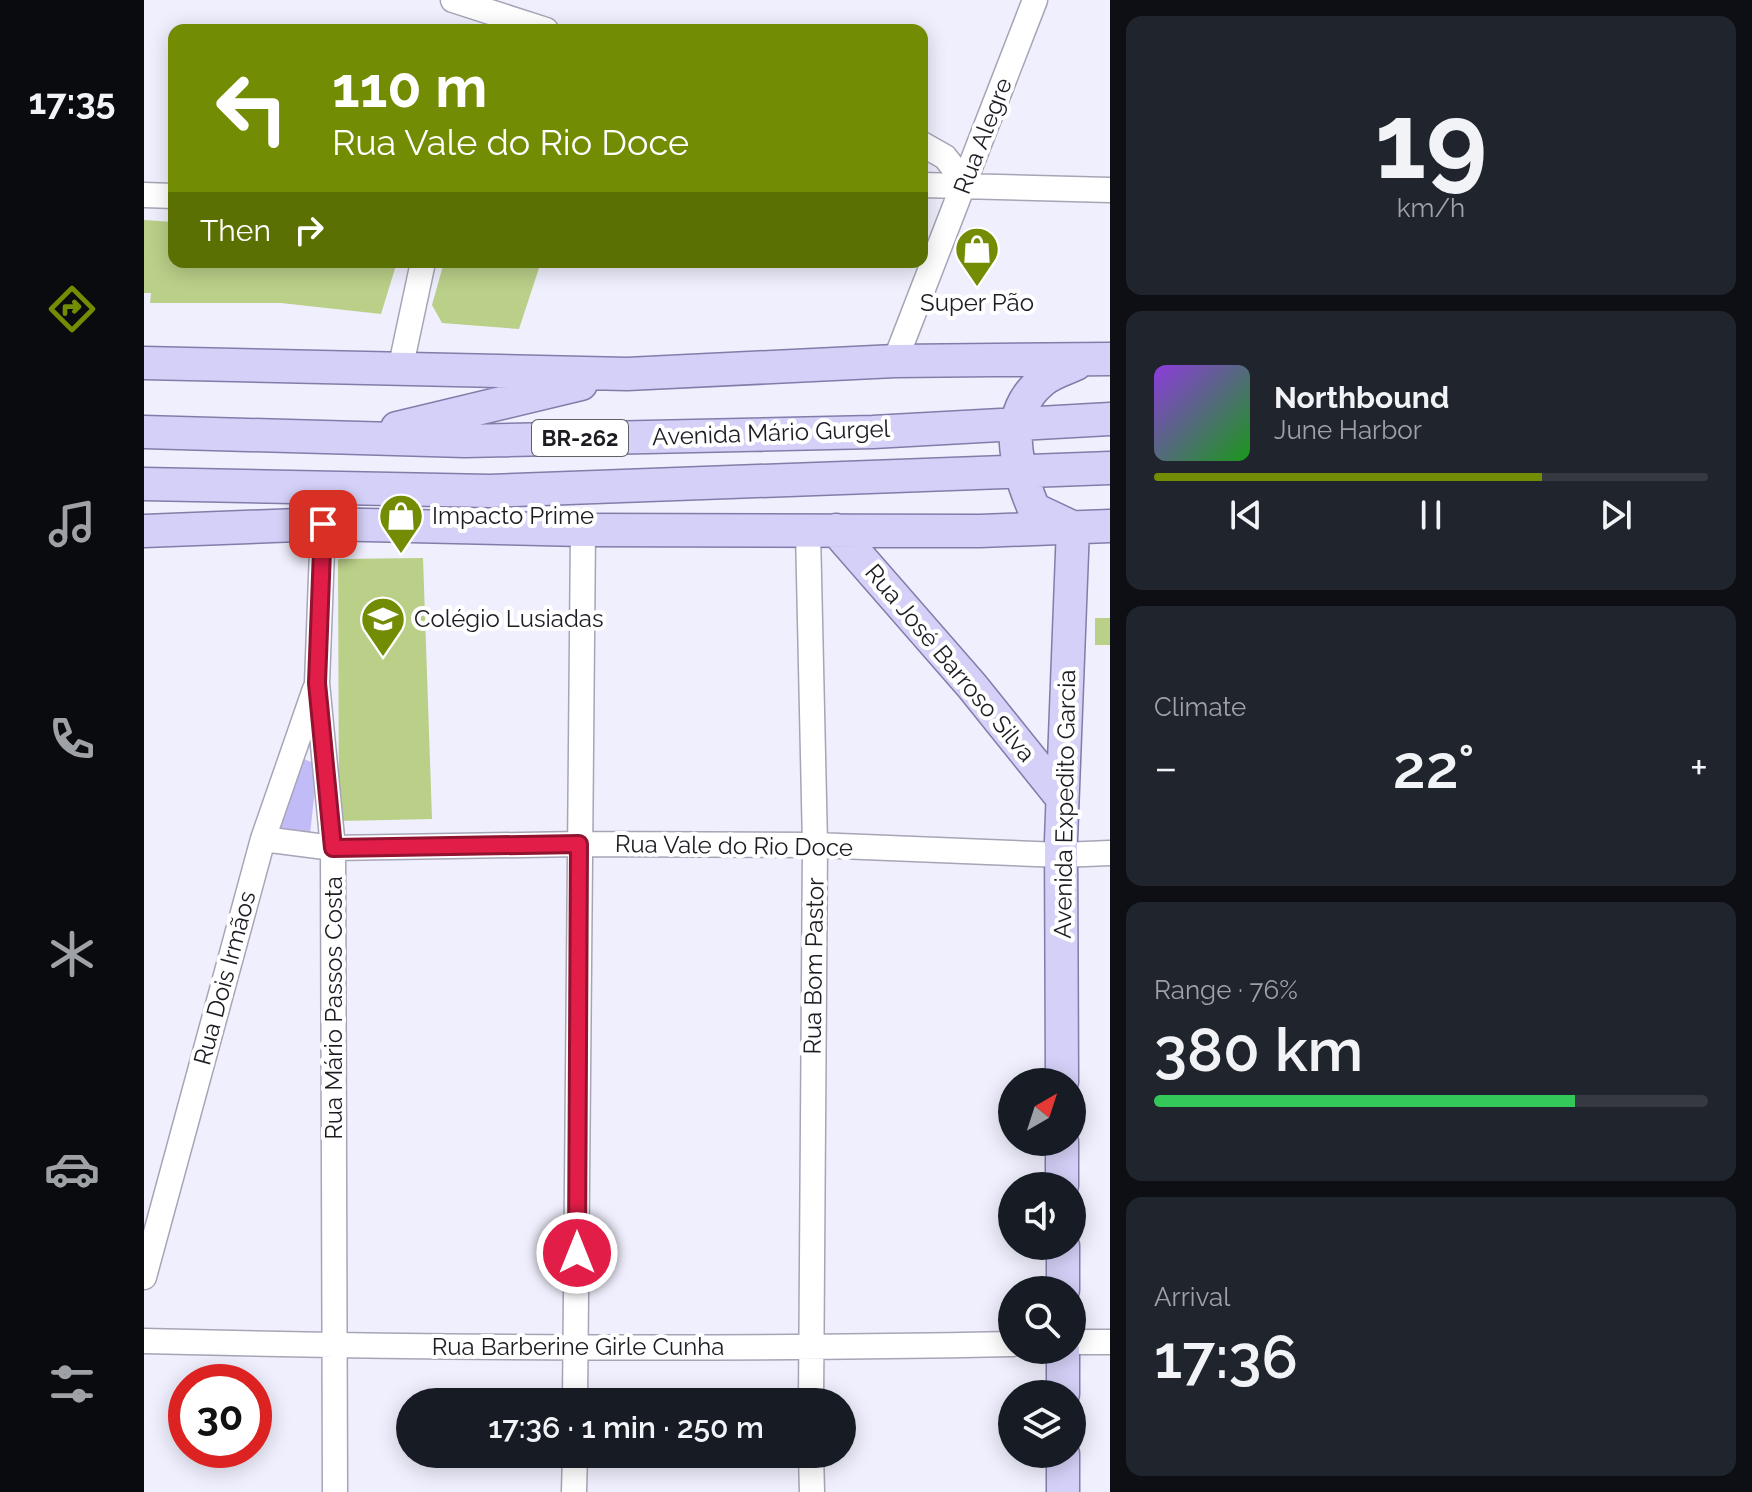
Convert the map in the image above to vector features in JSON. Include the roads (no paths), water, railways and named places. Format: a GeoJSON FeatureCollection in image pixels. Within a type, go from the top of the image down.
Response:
{"type":"FeatureCollection","features":[{"type":"Feature","properties":{"kind":"main road"},"geometry":{"type":"LineString","coordinates":[[144,363],[627,374],[895,361],[1096,360]]}},
{"type":"Feature","properties":{"kind":"main road"},"geometry":{"type":"LineString","coordinates":[[1073,527],[1034,509],[1018,471],[1016,424],[1022,403],[1043,380],[1096,360]]}},
{"type":"Feature","properties":{"kind":"main road"},"geometry":{"type":"LineString","coordinates":[[355,438],[627,374]]}},
{"type":"Feature","properties":{"kind":"main road","name":"Avenida Mário Gurgel"},"geometry":{"type":"LineString","coordinates":[[144,432],[512,440],[873,432],[1110,419]]}},
{"type":"Feature","properties":{"kind":"main road","name":"Avenida Mário Gurgel"},"geometry":{"type":"LineString","coordinates":[[144,484],[490,491],[1110,468]]}},
{"type":"Feature","properties":{"kind":"main road"},"geometry":{"type":"LineString","coordinates":[[144,531],[323,524],[583,530],[980,531],[1110,526]]}},
{"type":"Feature","properties":{"kind":"main road","name":"Avenida Expedito Garcia"},"geometry":{"type":"LineString","coordinates":[[1062,1068],[1062,798],[1073,527]]}},
{"type":"Feature","properties":{"kind":"main road","name":"Rua José Barroso Silva"},"geometry":{"type":"LineString","coordinates":[[822,530],[972,686],[1062,798]]}},
{"type":"Feature","properties":{"kind":"main road"},"geometry":{"type":"LineString","coordinates":[[1063,1468],[1063,1492]]}},
{"type":"Feature","properties":{"kind":"street"},"geometry":{"type":"LineString","coordinates":[[453,0],[526,24]]}},
{"type":"Feature","properties":{"kind":"street","name":"Rua Alegre"},"geometry":{"type":"LineString","coordinates":[[895,361],[1035,0]]}},
{"type":"Feature","properties":{"kind":"street"},"geometry":{"type":"LineString","coordinates":[[928,147],[945,157],[966,184]]}},
{"type":"Feature","properties":{"kind":"street"},"geometry":{"type":"LineString","coordinates":[[928,185],[1110,190]]}},
{"type":"Feature","properties":{"kind":"street"},"geometry":{"type":"LineString","coordinates":[[144,195],[168,196]]}},
{"type":"Feature","properties":{"kind":"street"},"geometry":{"type":"LineString","coordinates":[[400,370],[422,268]]}},
{"type":"Feature","properties":{"kind":"street","name":"Rua Mário Passos Costa"},"geometry":{"type":"LineString","coordinates":[[323,524],[317,683],[333,848],[335,1492]]}},
{"type":"Feature","properties":{"kind":"street"},"geometry":{"type":"LineString","coordinates":[[575,1388],[583,530]]}},
{"type":"Feature","properties":{"kind":"street","name":"Rua Bom Pastor"},"geometry":{"type":"LineString","coordinates":[[811,1388],[815,845],[822,530]]}},
{"type":"Feature","properties":{"kind":"street","name":"Rua Dois Irmãos"},"geometry":{"type":"LineString","coordinates":[[144,1277],[263,839],[317,683]]}},
{"type":"Feature","properties":{"kind":"street","name":"Rua Vale do Rio Doce"},"geometry":{"type":"LineString","coordinates":[[263,839],[333,848],[579,844],[815,845],[1061,855],[1110,853]]}},
{"type":"Feature","properties":{"kind":"street","name":"Rua Barberine Girle Cunha"},"geometry":{"type":"LineString","coordinates":[[144,1341],[334,1346],[810,1348],[998,1344]]}},
{"type":"Feature","properties":{"kind":"street"},"geometry":{"type":"LineString","coordinates":[[1086,1342],[1110,1342]]}},
{"type":"Feature","properties":{"kind":"street"},"geometry":{"type":"LineString","coordinates":[[574,1492],[575,1468]]}},
{"type":"Feature","properties":{"kind":"street"},"geometry":{"type":"LineString","coordinates":[[811,1468],[812,1492]]}},
{"type":"Feature","properties":{"kind":"place","name":"Super Pão"},"geometry":{"type":"Point","coordinates":[977,288]}},
{"type":"Feature","properties":{"kind":"place","name":"Impacto Prime"},"geometry":{"type":"Point","coordinates":[401,555]}},
{"type":"Feature","properties":{"kind":"place","name":"Colégio Lusiadas"},"geometry":{"type":"Point","coordinates":[383,658]}}]}
